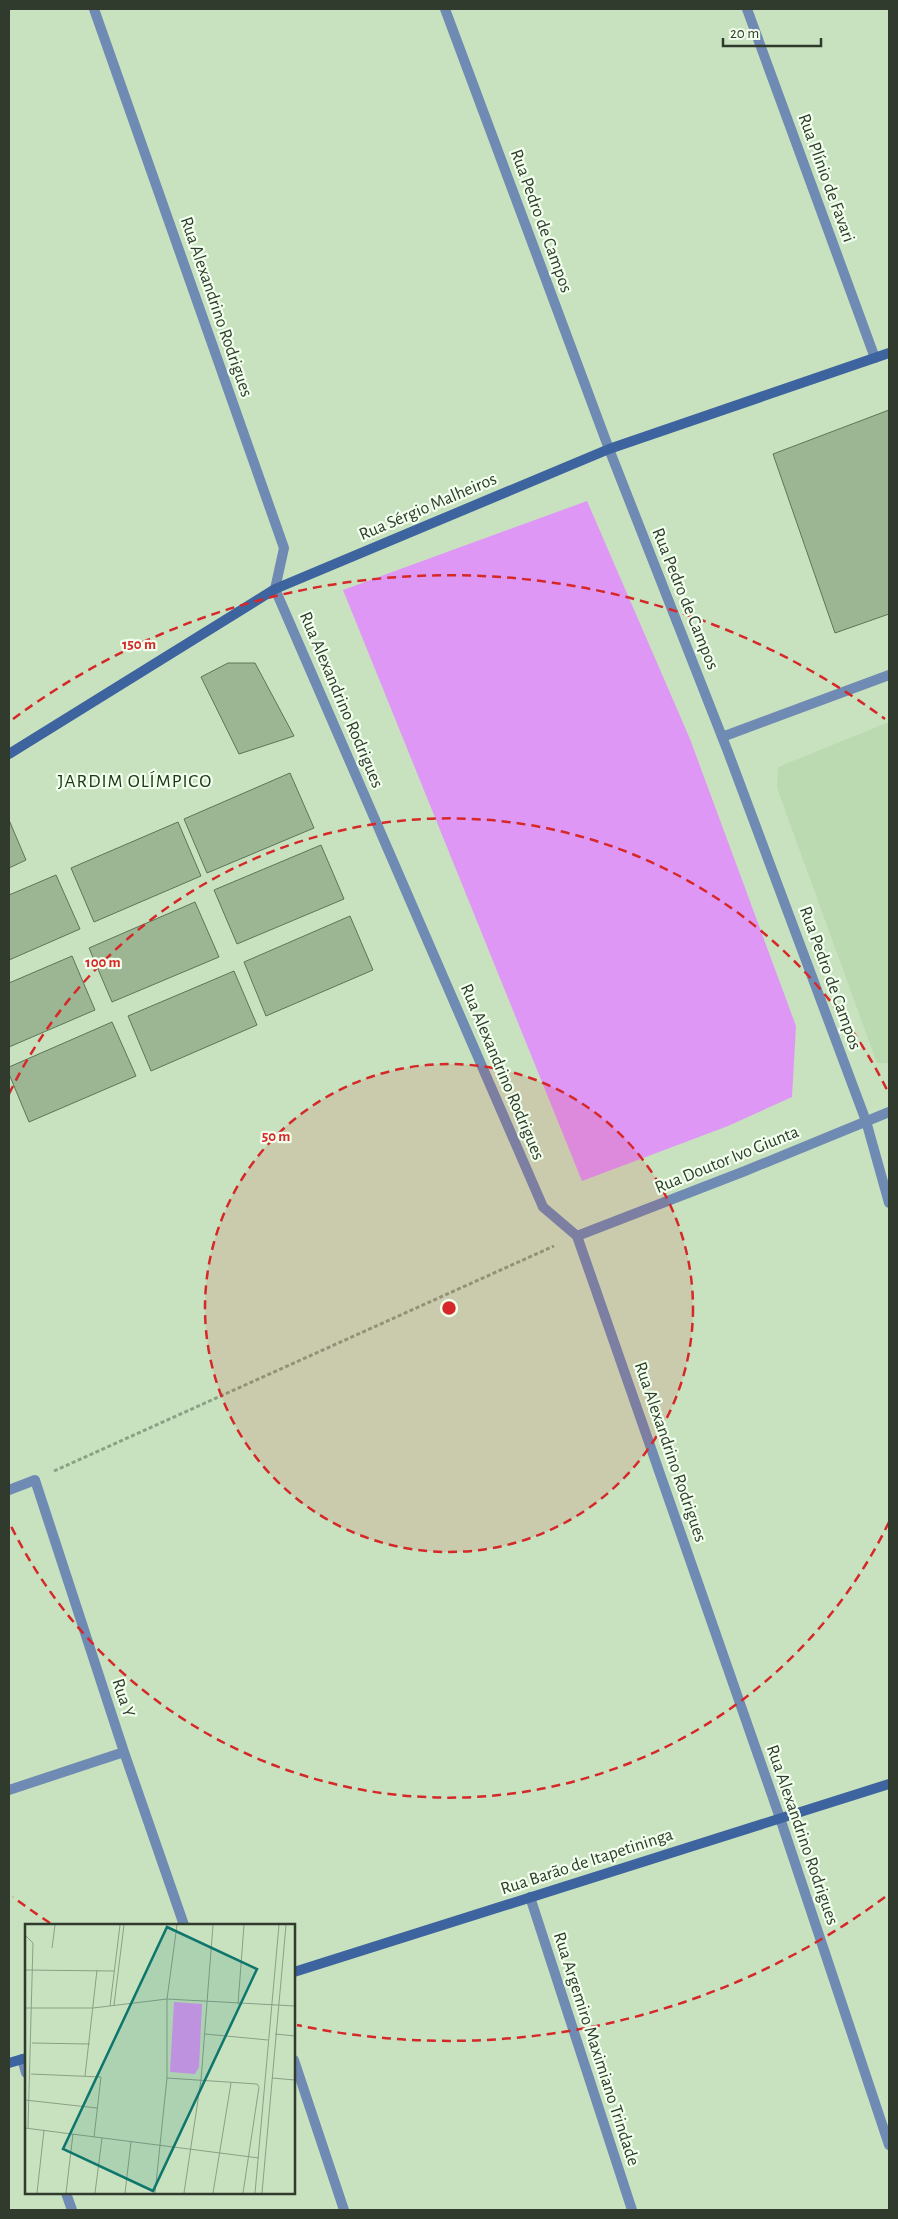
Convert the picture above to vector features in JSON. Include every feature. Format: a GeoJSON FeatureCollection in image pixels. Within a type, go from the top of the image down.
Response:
{"type":"FeatureCollection","features":[{"type":"Feature","properties":{"kind":"street","name":"Rua Alexandrino Rodrigues"},"geometry":{"type":"LineString","coordinates":[[94,9],[284,548],[275,589],[543,1207],[577,1236],[780,1818],[889,2146]]}},
{"type":"Feature","properties":{"kind":"street","name":"Rua Pedro de Campos"},"geometry":{"type":"LineString","coordinates":[[445,9],[609,449],[722,737],[866,1120],[889,1203]]}},
{"type":"Feature","properties":{"kind":"street","name":"Rua Plínio de Favari"},"geometry":{"type":"LineString","coordinates":[[747,9],[875,358]]}},
{"type":"Feature","properties":{"kind":"street","name":"Rua Sérgio Malheiros"},"geometry":{"type":"LineString","coordinates":[[9,754],[275,589],[609,449],[889,352]]}},
{"type":"Feature","properties":{"kind":"street"},"geometry":{"type":"LineString","coordinates":[[722,737],[889,675]]}},
{"type":"Feature","properties":{"kind":"street","name":"Rua Doutor Ivo Giunta"},"geometry":{"type":"LineString","coordinates":[[577,1236],[746,1171],[889,1112]]}},
{"type":"Feature","properties":{"kind":"street"},"geometry":{"type":"LineString","coordinates":[[9,1490],[35,1480]]}},
{"type":"Feature","properties":{"kind":"street","name":"Rua Y"},"geometry":{"type":"LineString","coordinates":[[35,1480],[124,1752],[184,1924]]}},
{"type":"Feature","properties":{"kind":"street"},"geometry":{"type":"LineString","coordinates":[[9,1790],[124,1752]]}},
{"type":"Feature","properties":{"kind":"street","name":"Rua Barão de Itapetininga"},"geometry":{"type":"LineString","coordinates":[[295,1972],[889,1784]]}},
{"type":"Feature","properties":{"kind":"street","name":"Rua Argemiro Maximiano Trindade"},"geometry":{"type":"LineString","coordinates":[[530,1897],[632,2210]]}},
{"type":"Feature","properties":{"kind":"street"},"geometry":{"type":"LineString","coordinates":[[9,2063],[24,2058]]}},
{"type":"Feature","properties":{"kind":"street"},"geometry":{"type":"LineString","coordinates":[[295,2063],[344,2210]]}},
{"type":"Feature","properties":{"kind":"street"},"geometry":{"type":"LineString","coordinates":[[66,2194],[72,2210]]}},
{"type":"Feature","properties":{"kind":"path"},"geometry":{"type":"LineString","coordinates":[[35,1480],[577,1236]]}},
{"type":"Feature","properties":{"kind":"shaded area"},"geometry":{"type":"Polygon","coordinates":[[[587,501],[690,739],[796,1026],[792,1097],[728,1126],[582,1181],[343,590],[587,501]]]}},
{"type":"Feature","properties":{"kind":"shaded area"},"geometry":{"type":"Polygon","coordinates":[[[889,722],[889,1063],[877,1063],[777,788],[778,767],[889,722]]]}},
{"type":"Feature","properties":{"kind":"building"},"geometry":{"type":"Polygon","coordinates":[[[889,410],[889,614],[835,633],[773,454],[889,410]]]}},
{"type":"Feature","properties":{"kind":"building"},"geometry":{"type":"Polygon","coordinates":[[[228,663],[255,663],[294,736],[239,754],[201,677],[228,663]]]}},
{"type":"Feature","properties":{"kind":"building"},"geometry":{"type":"Polygon","coordinates":[[[290,773],[314,828],[207,873],[184,819],[290,773]]]}},
{"type":"Feature","properties":{"kind":"building"},"geometry":{"type":"Polygon","coordinates":[[[9,820],[26,860],[9,868],[9,820]]]}},
{"type":"Feature","properties":{"kind":"building"},"geometry":{"type":"Polygon","coordinates":[[[178,822],[201,876],[94,922],[71,868],[178,822]]]}},
{"type":"Feature","properties":{"kind":"building"},"geometry":{"type":"Polygon","coordinates":[[[321,845],[344,899],[237,944],[214,890],[321,845]]]}},
{"type":"Feature","properties":{"kind":"building"},"geometry":{"type":"Polygon","coordinates":[[[56,875],[80,929],[9,960],[9,895],[56,875]]]}},
{"type":"Feature","properties":{"kind":"building"},"geometry":{"type":"Polygon","coordinates":[[[195,902],[219,957],[112,1002],[89,948],[195,902]]]}},
{"type":"Feature","properties":{"kind":"building"},"geometry":{"type":"Polygon","coordinates":[[[350,916],[373,970],[266,1016],[244,962],[350,916]]]}},
{"type":"Feature","properties":{"kind":"building"},"geometry":{"type":"Polygon","coordinates":[[[72,956],[95,1010],[9,1047],[9,983],[72,956]]]}},
{"type":"Feature","properties":{"kind":"building"},"geometry":{"type":"Polygon","coordinates":[[[234,971],[257,1025],[151,1071],[128,1016],[234,971]]]}},
{"type":"Feature","properties":{"kind":"building"},"geometry":{"type":"Polygon","coordinates":[[[112,1022],[136,1076],[29,1122],[9,1074],[9,1067],[112,1022]]]}},
{"type":"Feature","properties":{"kind":"district","name":"JARDIM OLÍMPICO"},"geometry":{"type":"Point","coordinates":[135,781]}}]}
